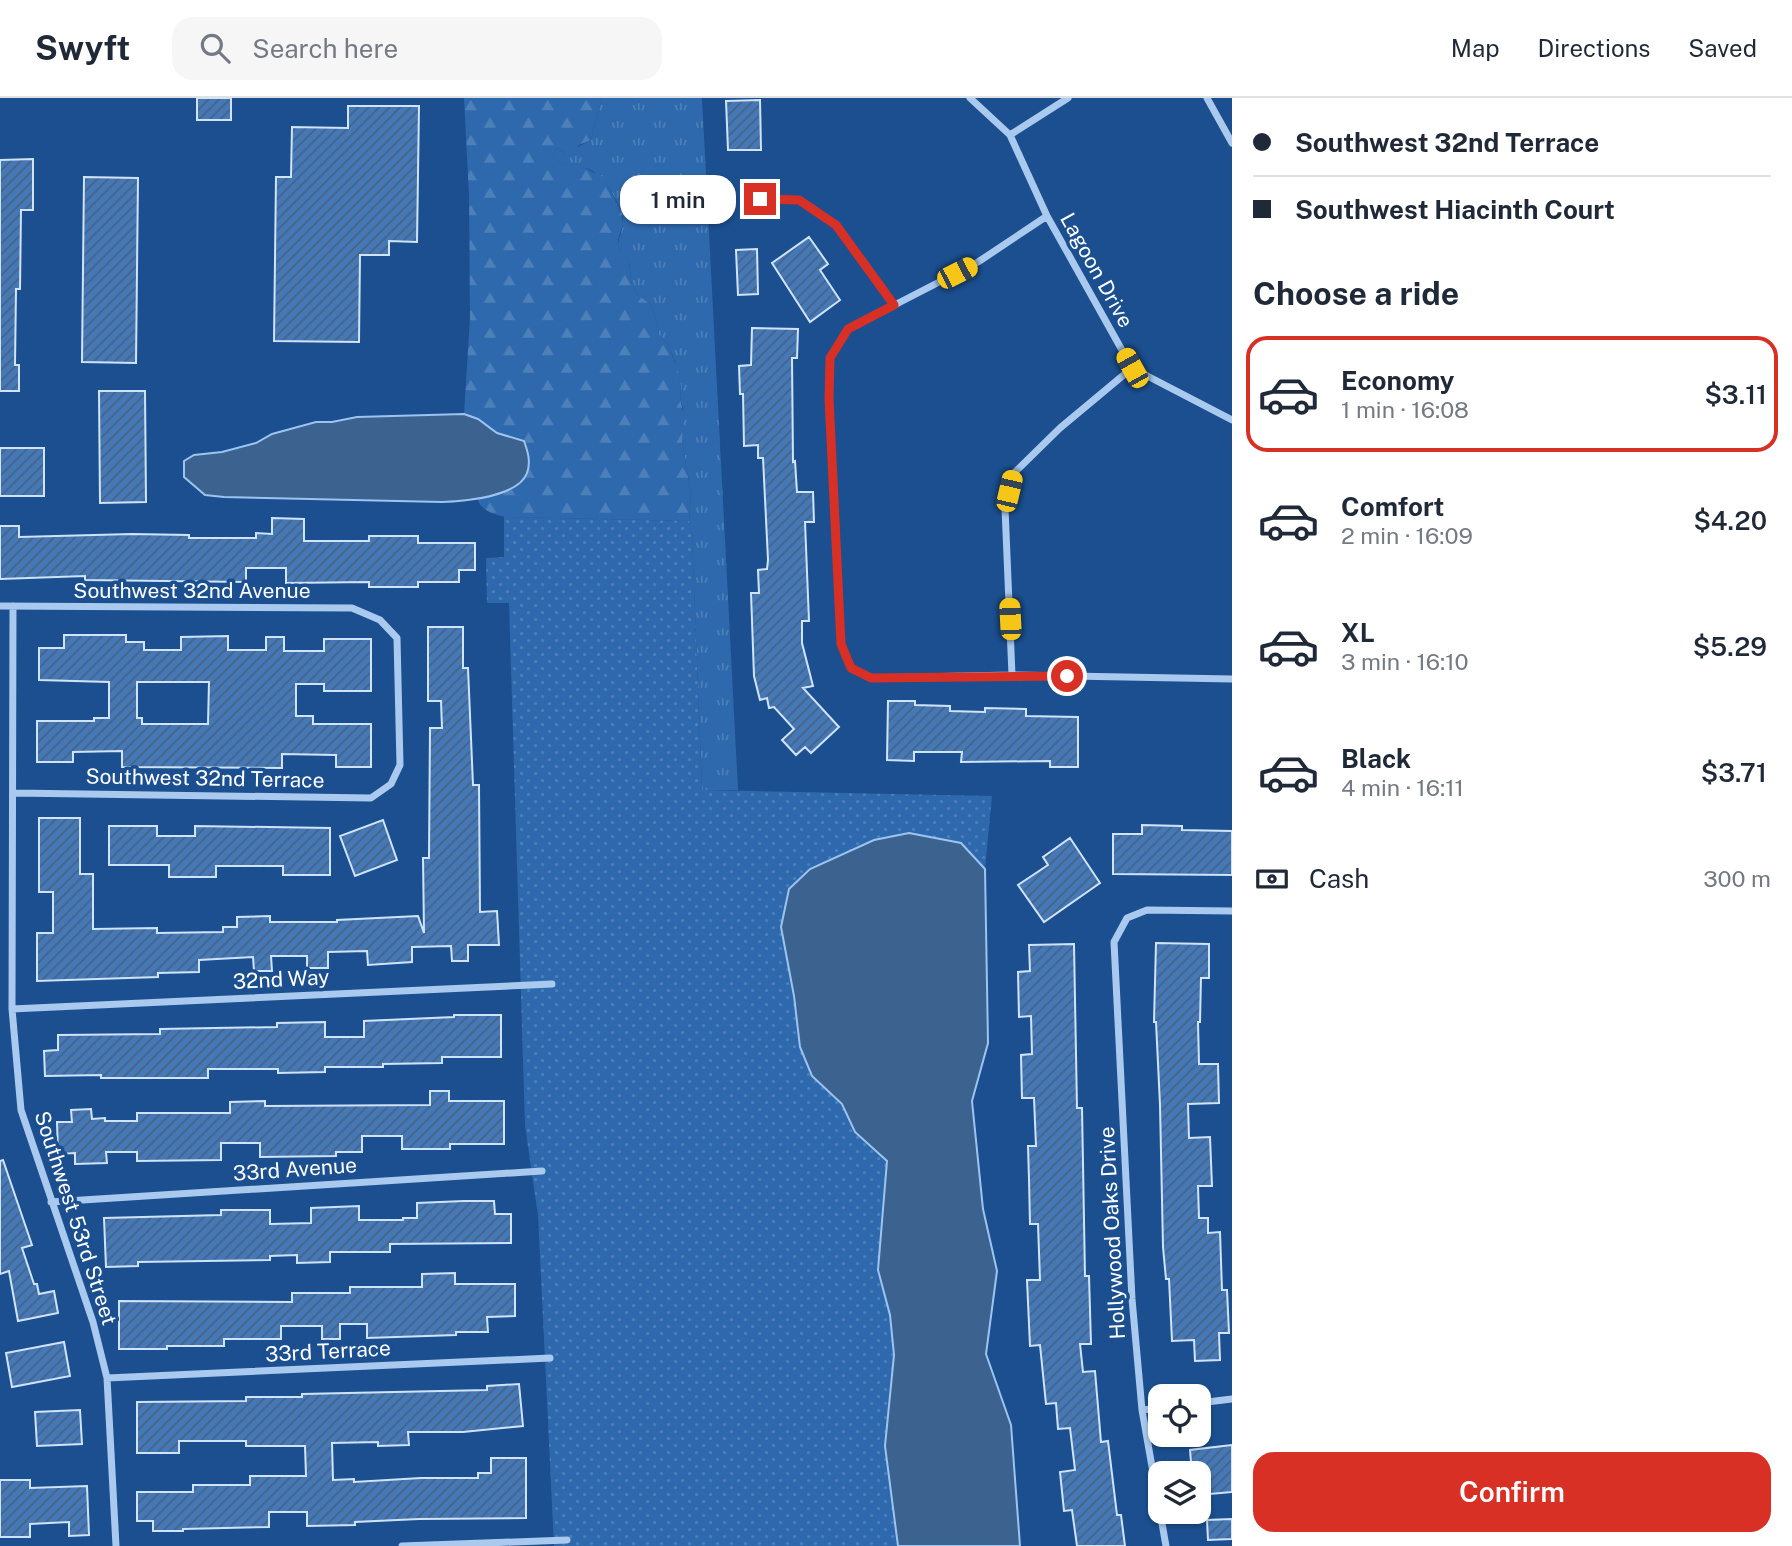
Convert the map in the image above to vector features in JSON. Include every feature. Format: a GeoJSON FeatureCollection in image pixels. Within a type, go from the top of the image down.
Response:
{"type":"FeatureCollection","features":[{"type":"Feature","properties":{"kind":"street","name":"Lagoon Drive"},"geometry":{"type":"LineString","coordinates":[[970,98],[1010,135],[1047,216],[1132,368]]}},
{"type":"Feature","properties":{"kind":"street"},"geometry":{"type":"LineString","coordinates":[[1010,135],[1068,98]]}},
{"type":"Feature","properties":{"kind":"street"},"geometry":{"type":"LineString","coordinates":[[1206,98],[1232,143]]}},
{"type":"Feature","properties":{"kind":"street"},"geometry":{"type":"LineString","coordinates":[[760,199],[799,200],[836,225],[894,305]]}},
{"type":"Feature","properties":{"kind":"street"},"geometry":{"type":"LineString","coordinates":[[1047,216],[978,262],[848,329],[830,358],[829,398],[841,644],[851,668],[871,678],[1012,675],[1232,679]]}},
{"type":"Feature","properties":{"kind":"street"},"geometry":{"type":"LineString","coordinates":[[1012,675],[1005,508],[1012,475],[1060,428],[1132,368],[1232,420]]}},
{"type":"Feature","properties":{"kind":"street","name":"Southwest 32nd Avenue"},"geometry":{"type":"LineString","coordinates":[[0,606],[352,608],[380,620],[397,638],[400,765],[391,784]]}},
{"type":"Feature","properties":{"kind":"street","name":"Southwest 53rd Street"},"geometry":{"type":"LineString","coordinates":[[13,606],[12,1009],[22,1110],[93,1322],[107,1378],[116,1546]]}},
{"type":"Feature","properties":{"kind":"street","name":"Southwest 32nd Terrace"},"geometry":{"type":"LineString","coordinates":[[14,793],[371,798],[391,784]]}},
{"type":"Feature","properties":{"kind":"street","name":"Hollywood Oaks Drive"},"geometry":{"type":"LineString","coordinates":[[1166,1546],[1142,1410],[1132,1299],[1114,942],[1127,918],[1147,909],[1232,911]]}},
{"type":"Feature","properties":{"kind":"street","name":"32nd Way"},"geometry":{"type":"LineString","coordinates":[[12,1009],[552,984]]}},
{"type":"Feature","properties":{"kind":"street","name":"33rd Avenue"},"geometry":{"type":"LineString","coordinates":[[51,1202],[542,1171]]}},
{"type":"Feature","properties":{"kind":"street","name":"33rd Terrace"},"geometry":{"type":"LineString","coordinates":[[107,1378],[550,1358]]}},
{"type":"Feature","properties":{"kind":"street"},"geometry":{"type":"LineString","coordinates":[[1211,1402],[1232,1399]]}},
{"type":"Feature","properties":{"kind":"street"},"geometry":{"type":"LineString","coordinates":[[1142,1410],[1148,1409]]}},
{"type":"Feature","properties":{"kind":"street"},"geometry":{"type":"LineString","coordinates":[[402,1546],[567,1540]]}},
{"type":"Feature","properties":{"kind":"green space"},"geometry":{"type":"Polygon","coordinates":[[[464,98],[602,98],[591,140],[579,145],[573,153],[557,148],[555,157],[560,163],[577,164],[603,177],[622,213],[619,250],[629,260],[631,281],[638,295],[650,304],[659,335],[668,345],[677,367],[684,416],[682,441],[691,493],[689,521],[504,517],[481,506],[477,498],[514,488],[524,441],[497,433],[478,419],[464,414],[470,318],[469,196],[464,98]]]}},
{"type":"Feature","properties":{"kind":"green space"},"geometry":{"type":"Polygon","coordinates":[[[602,98],[702,98],[738,790],[702,790],[692,535],[689,521],[691,493],[682,441],[681,387],[675,361],[668,345],[659,335],[650,304],[638,295],[631,281],[629,260],[618,246],[623,215],[610,190],[594,172],[560,163],[555,158],[554,152],[557,148],[566,153],[591,140],[602,98]]]}},
{"type":"Feature","properties":{"kind":"green space"},"geometry":{"type":"Polygon","coordinates":[[[504,517],[689,521],[692,535],[702,790],[992,796],[985,869],[988,1043],[972,1101],[983,1209],[997,1271],[986,1354],[1011,1425],[1020,1546],[554,1546],[538,1215],[525,1126],[509,603],[487,603],[486,558],[504,557],[504,517]]]}},
{"type":"Feature","properties":{"kind":"shaded area"},"geometry":{"type":"Polygon","coordinates":[[[464,414],[478,419],[497,433],[524,441],[529,465],[522,481],[513,488],[489,496],[442,502],[224,497],[205,495],[184,477],[184,461],[194,455],[222,452],[256,443],[272,434],[316,422],[357,417],[464,414]]]}},
{"type":"Feature","properties":{"kind":"shaded area"},"geometry":{"type":"Polygon","coordinates":[[[909,833],[961,843],[985,869],[988,1043],[972,1101],[983,1209],[997,1271],[986,1354],[1011,1425],[1020,1546],[898,1546],[885,1446],[894,1355],[890,1315],[878,1270],[887,1161],[855,1132],[842,1104],[812,1076],[800,1047],[781,927],[789,889],[810,869],[874,840],[909,833]]]}},
{"type":"Feature","properties":{"kind":"building"},"geometry":{"type":"Polygon","coordinates":[[[197,98],[231,98],[231,120],[197,120],[197,98]]]}},
{"type":"Feature","properties":{"kind":"building"},"geometry":{"type":"Polygon","coordinates":[[[760,100],[761,150],[728,150],[726,101],[760,100]]]}},
{"type":"Feature","properties":{"kind":"building"},"geometry":{"type":"Polygon","coordinates":[[[348,106],[419,106],[417,242],[389,241],[389,255],[360,255],[359,342],[274,341],[276,177],[291,177],[292,127],[348,128],[348,106]]]}},
{"type":"Feature","properties":{"kind":"building"},"geometry":{"type":"Polygon","coordinates":[[[33,159],[33,210],[21,210],[20,289],[16,289],[15,365],[19,365],[19,391],[0,391],[0,160],[33,159]]]}},
{"type":"Feature","properties":{"kind":"building"},"geometry":{"type":"Polygon","coordinates":[[[84,177],[138,178],[136,363],[82,362],[84,177]]]}},
{"type":"Feature","properties":{"kind":"building"},"geometry":{"type":"Polygon","coordinates":[[[809,237],[828,264],[820,270],[840,300],[810,322],[772,263],[809,237]]]}},
{"type":"Feature","properties":{"kind":"building"},"geometry":{"type":"Polygon","coordinates":[[[757,249],[758,294],[738,295],[736,250],[757,249]]]}},
{"type":"Feature","properties":{"kind":"building"},"geometry":{"type":"Polygon","coordinates":[[[752,328],[798,329],[797,358],[792,358],[793,462],[795,461],[797,492],[813,492],[814,522],[805,522],[809,621],[802,621],[802,643],[813,686],[803,688],[839,727],[811,753],[805,747],[796,755],[782,740],[794,729],[774,707],[769,708],[767,698],[760,700],[754,676],[751,593],[759,593],[758,570],[767,569],[768,560],[763,458],[758,458],[758,445],[744,446],[743,394],[740,394],[739,366],[751,365],[752,328]]]}},
{"type":"Feature","properties":{"kind":"building"},"geometry":{"type":"Polygon","coordinates":[[[99,391],[145,391],[146,502],[100,503],[99,391]]]}},
{"type":"Feature","properties":{"kind":"building"},"geometry":{"type":"Polygon","coordinates":[[[0,448],[44,448],[44,496],[0,496],[0,448]]]}},
{"type":"Feature","properties":{"kind":"building"},"geometry":{"type":"Polygon","coordinates":[[[272,518],[304,519],[304,541],[369,541],[369,536],[418,536],[418,543],[475,543],[475,570],[459,570],[459,582],[418,582],[418,587],[369,587],[369,582],[286,583],[286,568],[246,568],[246,582],[85,580],[85,576],[0,579],[0,526],[19,526],[19,537],[132,534],[189,535],[189,538],[256,538],[256,533],[272,534],[272,518]]]}},
{"type":"Feature","properties":{"kind":"building"},"geometry":{"type":"Polygon","coordinates":[[[428,627],[463,627],[463,668],[468,668],[473,785],[479,785],[480,912],[497,911],[499,945],[468,945],[468,961],[452,961],[451,946],[412,947],[412,962],[368,965],[367,951],[328,952],[328,968],[307,968],[307,956],[271,956],[272,971],[254,971],[253,957],[199,960],[199,972],[158,973],[158,977],[37,981],[37,933],[53,933],[53,892],[39,892],[39,818],[80,818],[80,874],[93,874],[93,929],[157,928],[157,933],[223,932],[223,927],[237,927],[237,917],[270,916],[270,922],[337,922],[418,916],[424,933],[423,858],[429,858],[430,728],[442,728],[441,701],[428,701],[428,627]]]}},
{"type":"Feature","properties":{"kind":"building"},"geometry":{"type":"Polygon","coordinates":[[[64,635],[126,635],[126,642],[144,642],[144,650],[181,650],[181,637],[228,636],[228,650],[266,650],[266,637],[284,637],[284,651],[324,651],[324,639],[371,639],[371,691],[324,691],[324,684],[296,684],[296,716],[313,716],[313,724],[371,724],[371,767],[336,767],[336,755],[282,754],[282,768],[122,767],[122,751],[73,752],[73,762],[37,762],[37,721],[94,721],[94,718],[109,718],[109,682],[39,680],[39,648],[64,648],[64,635]],[[137,682],[137,718],[142,718],[142,724],[208,724],[209,682],[137,682]]]}},
{"type":"Feature","properties":{"kind":"building"},"geometry":{"type":"Polygon","coordinates":[[[888,701],[915,701],[915,705],[950,706],[950,711],[1026,709],[1026,716],[1078,717],[1078,767],[1050,767],[1050,761],[961,762],[962,752],[914,752],[914,761],[887,760],[888,701]]]}},
{"type":"Feature","properties":{"kind":"building"},"geometry":{"type":"Polygon","coordinates":[[[383,820],[397,860],[355,876],[340,836],[383,820]]]}},
{"type":"Feature","properties":{"kind":"building"},"geometry":{"type":"Polygon","coordinates":[[[1142,825],[1182,826],[1182,830],[1232,831],[1232,875],[1113,874],[1113,834],[1142,834],[1142,825]]]}},
{"type":"Feature","properties":{"kind":"building"},"geometry":{"type":"Polygon","coordinates":[[[109,826],[157,826],[157,836],[195,836],[195,826],[330,828],[330,875],[283,875],[283,866],[216,866],[216,877],[169,877],[169,865],[109,865],[109,826]]]}},
{"type":"Feature","properties":{"kind":"building"},"geometry":{"type":"Polygon","coordinates":[[[1070,838],[1100,883],[1044,922],[1018,885],[1048,865],[1043,857],[1070,838]]]}},
{"type":"Feature","properties":{"kind":"building"},"geometry":{"type":"Polygon","coordinates":[[[1156,943],[1209,944],[1209,978],[1201,978],[1199,1064],[1218,1064],[1219,1103],[1188,1104],[1189,1138],[1210,1137],[1212,1186],[1198,1186],[1199,1218],[1208,1218],[1208,1233],[1220,1232],[1222,1290],[1227,1290],[1229,1333],[1219,1333],[1220,1360],[1195,1361],[1194,1340],[1172,1341],[1169,1279],[1166,1279],[1163,1247],[1160,1105],[1154,1022],[1156,943]]]}},
{"type":"Feature","properties":{"kind":"building"},"geometry":{"type":"Polygon","coordinates":[[[1074,944],[1077,1108],[1082,1108],[1085,1276],[1089,1276],[1091,1344],[1080,1344],[1083,1372],[1095,1371],[1101,1442],[1108,1441],[1117,1515],[1121,1515],[1125,1546],[1077,1546],[1072,1510],[1064,1511],[1060,1472],[1075,1470],[1070,1428],[1058,1429],[1056,1403],[1046,1404],[1040,1345],[1030,1346],[1027,1280],[1040,1280],[1038,1224],[1030,1224],[1028,1146],[1036,1146],[1034,1098],[1022,1098],[1021,1055],[1032,1054],[1031,1016],[1019,1017],[1018,972],[1030,971],[1029,945],[1074,944]]]}},
{"type":"Feature","properties":{"kind":"building"},"geometry":{"type":"Polygon","coordinates":[[[501,1015],[501,1057],[442,1057],[442,1063],[325,1067],[325,1072],[278,1073],[278,1069],[208,1069],[208,1078],[45,1076],[44,1051],[58,1050],[58,1035],[160,1034],[160,1029],[277,1027],[277,1023],[325,1022],[325,1037],[364,1037],[364,1021],[501,1015]]]}},
{"type":"Feature","properties":{"kind":"building"},"geometry":{"type":"Polygon","coordinates":[[[430,1091],[449,1091],[449,1101],[504,1101],[504,1144],[450,1144],[450,1149],[402,1149],[402,1136],[362,1136],[362,1152],[336,1152],[336,1156],[260,1157],[260,1143],[221,1143],[221,1160],[137,1161],[137,1152],[106,1152],[107,1163],[75,1164],[75,1153],[58,1154],[57,1122],[72,1122],[71,1110],[91,1109],[92,1119],[137,1121],[137,1113],[230,1113],[230,1102],[265,1101],[265,1106],[430,1105],[430,1091]]]}},
{"type":"Feature","properties":{"kind":"building"},"geometry":{"type":"Polygon","coordinates":[[[3,1160],[32,1245],[22,1248],[34,1284],[37,1284],[39,1294],[54,1291],[58,1313],[18,1321],[9,1271],[0,1274],[0,1161],[3,1160]]]}},
{"type":"Feature","properties":{"kind":"building"},"geometry":{"type":"Polygon","coordinates":[[[494,1201],[495,1214],[511,1214],[511,1243],[390,1244],[390,1252],[330,1252],[330,1262],[297,1263],[297,1255],[270,1256],[270,1260],[138,1262],[138,1266],[106,1267],[104,1218],[221,1215],[221,1210],[270,1210],[270,1224],[311,1223],[311,1208],[359,1206],[359,1220],[403,1220],[417,1218],[417,1203],[494,1201]]]}},
{"type":"Feature","properties":{"kind":"building"},"geometry":{"type":"Polygon","coordinates":[[[455,1273],[455,1284],[515,1284],[515,1316],[487,1317],[488,1332],[456,1332],[456,1335],[367,1338],[367,1324],[340,1324],[340,1339],[322,1339],[322,1326],[281,1326],[281,1339],[224,1339],[224,1346],[119,1349],[119,1301],[292,1302],[292,1293],[350,1293],[350,1287],[422,1287],[422,1274],[455,1273]]]}},
{"type":"Feature","properties":{"kind":"building"},"geometry":{"type":"Polygon","coordinates":[[[64,1342],[70,1376],[12,1387],[6,1353],[64,1342]]]}},
{"type":"Feature","properties":{"kind":"building"},"geometry":{"type":"Polygon","coordinates":[[[519,1384],[523,1426],[463,1432],[408,1432],[409,1445],[378,1446],[378,1442],[332,1443],[333,1480],[354,1479],[354,1482],[478,1478],[478,1473],[491,1473],[491,1458],[526,1458],[526,1518],[419,1519],[307,1526],[307,1512],[269,1512],[269,1527],[183,1531],[153,1531],[153,1521],[137,1521],[137,1492],[193,1492],[193,1485],[250,1485],[250,1476],[306,1476],[305,1446],[246,1446],[246,1441],[179,1441],[179,1453],[137,1453],[137,1402],[246,1401],[246,1397],[302,1397],[302,1394],[487,1390],[487,1386],[519,1384]]]}},
{"type":"Feature","properties":{"kind":"building"},"geometry":{"type":"Polygon","coordinates":[[[80,1410],[82,1444],[37,1446],[35,1412],[80,1410]]]}},
{"type":"Feature","properties":{"kind":"building"},"geometry":{"type":"Polygon","coordinates":[[[1232,1445],[1232,1492],[1211,1494],[1211,1461],[1191,1461],[1190,1450],[1232,1445]]]}},
{"type":"Feature","properties":{"kind":"building"},"geometry":{"type":"Polygon","coordinates":[[[0,1480],[30,1480],[30,1488],[87,1486],[89,1535],[69,1536],[69,1522],[30,1524],[30,1537],[0,1537],[0,1480]]]}},
{"type":"Feature","properties":{"kind":"building"},"geometry":{"type":"Polygon","coordinates":[[[1232,1519],[1232,1539],[1208,1540],[1207,1524],[1211,1524],[1211,1520],[1232,1519]]]}},
{"type":"Feature","properties":{"kind":"route"},"geometry":{"type":"LineString","coordinates":[[760,199],[799,200],[836,225],[894,305],[848,329],[830,358],[829,398],[841,644],[851,668],[871,678],[1067,676]]}}]}
